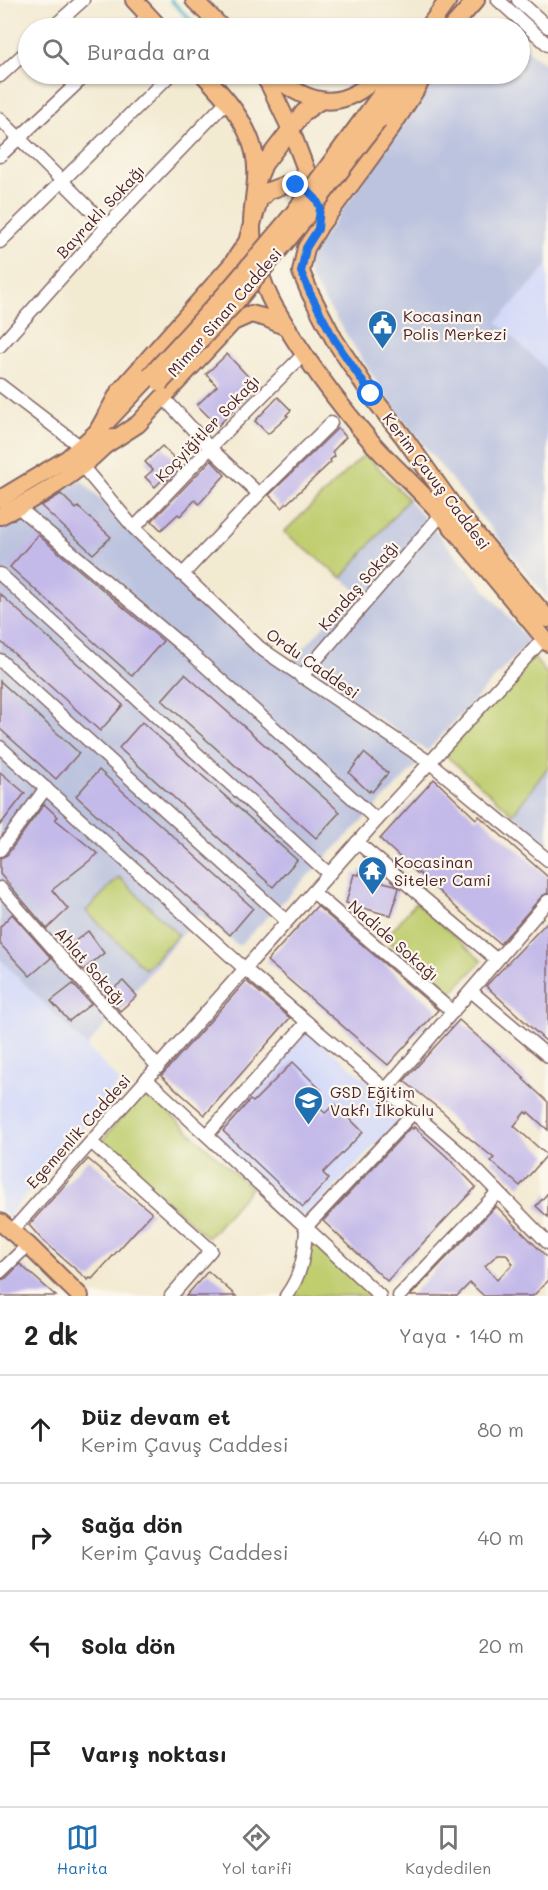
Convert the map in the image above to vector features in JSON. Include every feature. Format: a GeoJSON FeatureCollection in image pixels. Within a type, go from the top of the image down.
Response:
{"type":"FeatureCollection","features":[{"type":"Feature","properties":{"kind":"main road"},"geometry":{"type":"LineString","coordinates":[[134,0],[148,16]]}},
{"type":"Feature","properties":{"kind":"main road"},"geometry":{"type":"LineString","coordinates":[[194,0],[212,18]]}},
{"type":"Feature","properties":{"kind":"main road"},"geometry":{"type":"LineString","coordinates":[[460,18],[476,0]]}},
{"type":"Feature","properties":{"kind":"main road"},"geometry":{"type":"LineString","coordinates":[[432,18],[447,2]]}},
{"type":"Feature","properties":{"kind":"main road"},"geometry":{"type":"LineString","coordinates":[[435,18],[447,2]]}},
{"type":"Feature","properties":{"kind":"main road"},"geometry":{"type":"LineString","coordinates":[[212,84],[242,121],[254,152],[257,181],[252,224]]}},
{"type":"Feature","properties":{"kind":"main road"},"geometry":{"type":"LineString","coordinates":[[267,84],[291,130],[320,207],[318,229]]}},
{"type":"Feature","properties":{"kind":"main road"},"geometry":{"type":"LineString","coordinates":[[285,84],[297,93],[320,101],[347,98],[370,84]]}},
{"type":"Feature","properties":{"kind":"main road","name":"Mimar Sinan Caddesi"},"geometry":{"type":"LineString","coordinates":[[0,516],[62,481],[82,466],[100,439],[158,386],[235,303],[291,235],[374,116],[391,84]]}},
{"type":"Feature","properties":{"kind":"main road","name":"Mimar Sinan Caddesi"},"geometry":{"type":"LineString","coordinates":[[374,116],[405,84]]}},
{"type":"Feature","properties":{"kind":"main road","name":"Kerim Çavuş Caddesi"},"geometry":{"type":"LineString","coordinates":[[419,84],[368,163],[306,248],[301,272],[334,339],[371,394],[458,513],[548,619]]}},
{"type":"Feature","properties":{"kind":"main road"},"geometry":{"type":"LineString","coordinates":[[257,181],[264,164],[304,112],[320,101]]}},
{"type":"Feature","properties":{"kind":"main road"},"geometry":{"type":"LineString","coordinates":[[100,439],[119,392],[232,264],[247,242],[259,200],[268,191],[284,185],[296,185],[306,189],[316,199]]}},
{"type":"Feature","properties":{"kind":"main road","name":"Kerim Çavuş Caddesi"},"geometry":{"type":"LineString","coordinates":[[252,224],[254,255],[273,304],[305,353],[347,412],[376,447],[441,515],[546,640]]}},
{"type":"Feature","properties":{"kind":"main road"},"geometry":{"type":"LineString","coordinates":[[158,386],[233,322],[251,314],[289,328]]}},
{"type":"Feature","properties":{"kind":"main road"},"geometry":{"type":"LineString","coordinates":[[376,447],[391,452],[401,444],[403,436]]}},
{"type":"Feature","properties":{"kind":"main road","name":"Mimar Sinan Caddesi"},"geometry":{"type":"LineString","coordinates":[[0,499],[68,458],[81,447],[100,439]]}},
{"type":"Feature","properties":{"kind":"main road"},"geometry":{"type":"LineString","coordinates":[[5,1227],[28,1245],[80,1296]]}},
{"type":"Feature","properties":{"kind":"street"},"geometry":{"type":"LineString","coordinates":[[63,18],[83,0]]}},
{"type":"Feature","properties":{"kind":"street"},"geometry":{"type":"LineString","coordinates":[[498,0],[518,18]]}},
{"type":"Feature","properties":{"kind":"street"},"geometry":{"type":"LineString","coordinates":[[518,0],[548,27]]}},
{"type":"Feature","properties":{"kind":"street"},"geometry":{"type":"LineString","coordinates":[[530,29],[548,45]]}},
{"type":"Feature","properties":{"kind":"street"},"geometry":{"type":"LineString","coordinates":[[0,76],[18,59]]}},
{"type":"Feature","properties":{"kind":"street"},"geometry":{"type":"LineString","coordinates":[[0,156],[76,84]]}},
{"type":"Feature","properties":{"kind":"street"},"geometry":{"type":"LineString","coordinates":[[0,242],[161,84]]}},
{"type":"Feature","properties":{"kind":"street","name":"Bayraklı Sokağı"},"geometry":{"type":"LineString","coordinates":[[0,346],[107,226],[228,101]]}},
{"type":"Feature","properties":{"kind":"street"},"geometry":{"type":"LineString","coordinates":[[0,119],[107,226]]}},
{"type":"Feature","properties":{"kind":"street","name":"Koçyiğitler Sokağı"},"geometry":{"type":"LineString","coordinates":[[134,528],[305,353]]}},
{"type":"Feature","properties":{"kind":"street"},"geometry":{"type":"LineString","coordinates":[[0,385],[81,447]]}},
{"type":"Feature","properties":{"kind":"street"},"geometry":{"type":"LineString","coordinates":[[158,386],[210,448],[259,494]]}},
{"type":"Feature","properties":{"kind":"street"},"geometry":{"type":"LineString","coordinates":[[182,575],[331,423]]}},
{"type":"Feature","properties":{"kind":"street","name":"Ordu Caddesi"},"geometry":{"type":"LineString","coordinates":[[82,466],[134,528],[260,648],[429,762],[548,860]]}},
{"type":"Feature","properties":{"kind":"street"},"geometry":{"type":"LineString","coordinates":[[18,507],[186,648],[377,820]]}},
{"type":"Feature","properties":{"kind":"street","name":"Kandaş Sokağı"},"geometry":{"type":"LineString","coordinates":[[300,677],[441,515]]}},
{"type":"Feature","properties":{"kind":"street"},"geometry":{"type":"LineString","coordinates":[[0,574],[330,874]]}},
{"type":"Feature","properties":{"kind":"street","name":"Egemenlik Caddesi"},"geometry":{"type":"LineString","coordinates":[[5,1227],[91,1142],[429,762],[546,640]]}},
{"type":"Feature","properties":{"kind":"street"},"geometry":{"type":"LineString","coordinates":[[0,660],[287,921]]}},
{"type":"Feature","properties":{"kind":"street"},"geometry":{"type":"LineString","coordinates":[[0,747],[245,969],[460,1153],[548,1243]]}},
{"type":"Feature","properties":{"kind":"street"},"geometry":{"type":"LineString","coordinates":[[0,850],[46,788]]}},
{"type":"Feature","properties":{"kind":"street"},"geometry":{"type":"LineString","coordinates":[[357,842],[497,960]]}},
{"type":"Feature","properties":{"kind":"street","name":"Ahlat Sokağı"},"geometry":{"type":"LineString","coordinates":[[0,888],[158,1067]]}},
{"type":"Feature","properties":{"kind":"street","name":"Nadide Sokağı"},"geometry":{"type":"LineString","coordinates":[[313,892],[453,1012]]}},
{"type":"Feature","properties":{"kind":"street"},"geometry":{"type":"LineString","coordinates":[[386,1089],[548,901]]}},
{"type":"Feature","properties":{"kind":"street"},"geometry":{"type":"LineString","coordinates":[[471,991],[548,1056]]}},
{"type":"Feature","properties":{"kind":"street"},"geometry":{"type":"LineString","coordinates":[[207,1135],[307,1022]]}},
{"type":"Feature","properties":{"kind":"street"},"geometry":{"type":"LineString","coordinates":[[147,1080],[380,1296]]}},
{"type":"Feature","properties":{"kind":"street"},"geometry":{"type":"LineString","coordinates":[[286,1296],[295,1284],[305,1255],[306,1227],[413,1113]]}},
{"type":"Feature","properties":{"kind":"street"},"geometry":{"type":"LineString","coordinates":[[91,1142],[211,1250],[171,1296]]}},
{"type":"Feature","properties":{"kind":"street"},"geometry":{"type":"LineString","coordinates":[[399,1296],[498,1192]]}},
{"type":"Feature","properties":{"kind":"street"},"geometry":{"type":"LineString","coordinates":[[0,1272],[28,1245]]}},
{"type":"Feature","properties":{"kind":"shaded area"},"geometry":{"type":"Polygon","coordinates":[[[530,52],[548,67],[548,265],[497,322],[548,371],[548,599],[393,407],[310,278],[306,262],[431,84],[530,84],[530,52]]]}},
{"type":"Feature","properties":{"kind":"shaded area"},"geometry":{"type":"Polygon","coordinates":[[[548,265],[548,371],[497,322],[548,265]]]}},
{"type":"Feature","properties":{"kind":"shaded area"},"geometry":{"type":"Polygon","coordinates":[[[81,480],[215,615],[421,761],[239,946],[199,914],[87,1047],[0,959],[0,522],[81,480]]]}},
{"type":"Feature","properties":{"kind":"shaded area"},"geometry":{"type":"Polygon","coordinates":[[[408,499],[529,641],[427,751],[293,660],[356,590],[342,578],[408,499]]]}},
{"type":"Feature","properties":{"kind":"shaded area"},"geometry":{"type":"Polygon","coordinates":[[[548,767],[548,844],[513,814],[548,767]]]}},
{"type":"Feature","properties":{"kind":"shaded area"},"geometry":{"type":"Polygon","coordinates":[[[0,959],[120,1081],[8,1217],[0,1209],[0,959]]]}},
{"type":"Feature","properties":{"kind":"shaded area","name":"GSD Eğitim Vakfı İlkokulu"},"geometry":{"type":"Polygon","coordinates":[[[307,1030],[405,1113],[305,1219],[214,1136],[307,1030]]]}},
{"type":"Feature","properties":{"kind":"green space"},"geometry":{"type":"Polygon","coordinates":[[[365,454],[408,499],[342,578],[284,532],[365,454]]]}},
{"type":"Feature","properties":{"kind":"green space"},"geometry":{"type":"Polygon","coordinates":[[[533,657],[548,675],[548,767],[513,814],[444,754],[533,657]]]}},
{"type":"Feature","properties":{"kind":"green space"},"geometry":{"type":"Polygon","coordinates":[[[119,877],[178,935],[145,969],[86,911],[119,877]]]}},
{"type":"Feature","properties":{"kind":"green space"},"geometry":{"type":"Polygon","coordinates":[[[416,902],[482,961],[451,993],[385,939],[416,902]]]}},
{"type":"Feature","properties":{"kind":"green space"},"geometry":{"type":"Polygon","coordinates":[[[144,1090],[251,1188],[208,1238],[101,1142],[144,1090]]]}},
{"type":"Feature","properties":{"kind":"green space"},"geometry":{"type":"Polygon","coordinates":[[[313,1240],[373,1296],[291,1296],[300,1284],[313,1240]]]}},
{"type":"Feature","properties":{"kind":"building"},"geometry":{"type":"Polygon","coordinates":[[[227,354],[257,386],[218,426],[197,405],[217,386],[206,374],[227,354]]]}},
{"type":"Feature","properties":{"kind":"building"},"geometry":{"type":"Polygon","coordinates":[[[278,397],[291,410],[286,415],[288,416],[268,434],[255,421],[278,397]]]}},
{"type":"Feature","properties":{"kind":"building"},"geometry":{"type":"Polygon","coordinates":[[[338,428],[346,437],[332,452],[335,456],[330,460],[331,462],[282,508],[269,495],[338,428]]]}},
{"type":"Feature","properties":{"kind":"building"},"geometry":{"type":"Polygon","coordinates":[[[162,446],[175,459],[169,466],[175,472],[165,483],[162,480],[155,487],[145,477],[153,470],[145,462],[162,446]]]}},
{"type":"Feature","properties":{"kind":"building"},"geometry":{"type":"Polygon","coordinates":[[[211,460],[225,475],[199,504],[195,500],[180,516],[178,514],[161,530],[152,521],[211,460]]]}},
{"type":"Feature","properties":{"kind":"building"},"geometry":{"type":"Polygon","coordinates":[[[61,494],[111,537],[93,554],[41,506],[61,494]]]}},
{"type":"Feature","properties":{"kind":"building"},"geometry":{"type":"Polygon","coordinates":[[[38,535],[163,641],[132,676],[10,567],[38,535]]]}},
{"type":"Feature","properties":{"kind":"building"},"geometry":{"type":"Polygon","coordinates":[[[0,594],[123,705],[100,731],[0,641],[0,594]]]}},
{"type":"Feature","properties":{"kind":"building"},"geometry":{"type":"Polygon","coordinates":[[[185,674],[340,812],[316,838],[162,700],[185,674]]]}},
{"type":"Feature","properties":{"kind":"building"},"geometry":{"type":"Polygon","coordinates":[[[0,681],[79,753],[56,779],[0,729],[0,681]]]}},
{"type":"Feature","properties":{"kind":"building"},"geometry":{"type":"Polygon","coordinates":[[[142,722],[297,860],[273,887],[119,748],[142,722]]]}},
{"type":"Feature","properties":{"kind":"building"},"geometry":{"type":"Polygon","coordinates":[[[364,753],[388,773],[372,792],[370,790],[369,792],[349,773],[364,753]]]}},
{"type":"Feature","properties":{"kind":"building"},"geometry":{"type":"Polygon","coordinates":[[[99,770],[253,908],[230,935],[76,796],[99,770]]]}},
{"type":"Feature","properties":{"kind":"building"},"geometry":{"type":"Polygon","coordinates":[[[0,772],[25,793],[0,825],[0,772]]]}},
{"type":"Feature","properties":{"kind":"building"},"geometry":{"type":"Polygon","coordinates":[[[434,779],[476,819],[479,816],[548,877],[548,893],[542,896],[500,944],[380,839],[434,779]]]}},
{"type":"Feature","properties":{"kind":"building"},"geometry":{"type":"Polygon","coordinates":[[[44,804],[58,817],[55,819],[98,854],[52,890],[68,909],[47,929],[0,874],[0,858],[7,855],[44,804]]]}},
{"type":"Feature","properties":{"kind":"building","name":"Kocasinan Siteler Cami"},"geometry":{"type":"Polygon","coordinates":[[[360,870],[373,873],[371,879],[399,888],[391,916],[346,903],[354,874],[359,875],[360,870]]]}},
{"type":"Feature","properties":{"kind":"building"},"geometry":{"type":"Polygon","coordinates":[[[317,906],[438,1010],[388,1065],[267,961],[317,906]]]}},
{"type":"Feature","properties":{"kind":"building"},"geometry":{"type":"Polygon","coordinates":[[[12,914],[51,958],[30,976],[0,944],[0,927],[12,914]]]}},
{"type":"Feature","properties":{"kind":"building"},"geometry":{"type":"Polygon","coordinates":[[[548,921],[548,1043],[486,986],[548,921]]]}},
{"type":"Feature","properties":{"kind":"building"},"geometry":{"type":"Polygon","coordinates":[[[88,931],[104,953],[83,970],[65,949],[88,931]]]}},
{"type":"Feature","properties":{"kind":"building"},"geometry":{"type":"Polygon","coordinates":[[[123,981],[137,996],[120,1011],[105,995],[123,981]]]}},
{"type":"Feature","properties":{"kind":"building"},"geometry":{"type":"Polygon","coordinates":[[[246,981],[290,1018],[205,1115],[161,1076],[246,981]]]}},
{"type":"Feature","properties":{"kind":"building"},"geometry":{"type":"Polygon","coordinates":[[[73,984],[91,1004],[69,1021],[51,1001],[73,984]]]}},
{"type":"Feature","properties":{"kind":"building"},"geometry":{"type":"Polygon","coordinates":[[[459,1020],[525,1078],[523,1079],[548,1102],[548,1130],[528,1112],[527,1114],[525,1112],[514,1126],[547,1155],[520,1186],[491,1161],[494,1158],[458,1129],[459,1127],[442,1111],[404,1081],[459,1020]]]}},
{"type":"Feature","properties":{"kind":"building"},"geometry":{"type":"Polygon","coordinates":[[[293,1062],[321,1090],[311,1100],[325,1113],[335,1104],[363,1132],[323,1173],[329,1179],[303,1207],[223,1131],[250,1100],[253,1102],[293,1062]]]}},
{"type":"Feature","properties":{"kind":"building"},"geometry":{"type":"Polygon","coordinates":[[[411,1127],[413,1129],[414,1127],[446,1156],[476,1187],[387,1281],[323,1221],[411,1127]]]}},
{"type":"Feature","properties":{"kind":"building"},"geometry":{"type":"Polygon","coordinates":[[[88,1159],[152,1213],[92,1279],[88,1280],[43,1241],[29,1225],[88,1159]]]}},
{"type":"Feature","properties":{"kind":"building"},"geometry":{"type":"Polygon","coordinates":[[[548,1193],[548,1217],[536,1206],[548,1193]]]}},
{"type":"Feature","properties":{"kind":"building"},"geometry":{"type":"Polygon","coordinates":[[[496,1206],[548,1258],[548,1281],[533,1296],[484,1296],[470,1283],[457,1296],[410,1296],[496,1206]],[[498,1254],[485,1266],[497,1280],[513,1264],[506,1254],[498,1254]]]}},
{"type":"Feature","properties":{"kind":"building"},"geometry":{"type":"Polygon","coordinates":[[[20,1264],[56,1296],[0,1296],[0,1280],[6,1278],[20,1264]]]}},
{"type":"Feature","properties":{"kind":"building"},"geometry":{"type":"Polygon","coordinates":[[[208,1271],[236,1296],[186,1296],[208,1271]]]}},
{"type":"Feature","properties":{"kind":"waterway"},"geometry":{"type":"LineString","coordinates":[[171,0],[188,18]]}},
{"type":"Feature","properties":{"kind":"place","name":"Kocasinan Polis Merkezi"},"geometry":{"type":"Point","coordinates":[382,350]}},
{"type":"Feature","properties":{"kind":"place","name":"Kocasinan Siteler Cami"},"geometry":{"type":"Point","coordinates":[373,896]}},
{"type":"Feature","properties":{"kind":"place","name":"GSD Eğitim Vakfı İlkokulu"},"geometry":{"type":"Point","coordinates":[309,1126]}},
{"type":"Feature","properties":{"kind":"route"},"geometry":{"type":"LineString","coordinates":[[296,185],[306,189],[320,207],[318,229],[306,248],[301,272],[334,339],[371,394]]}}]}
